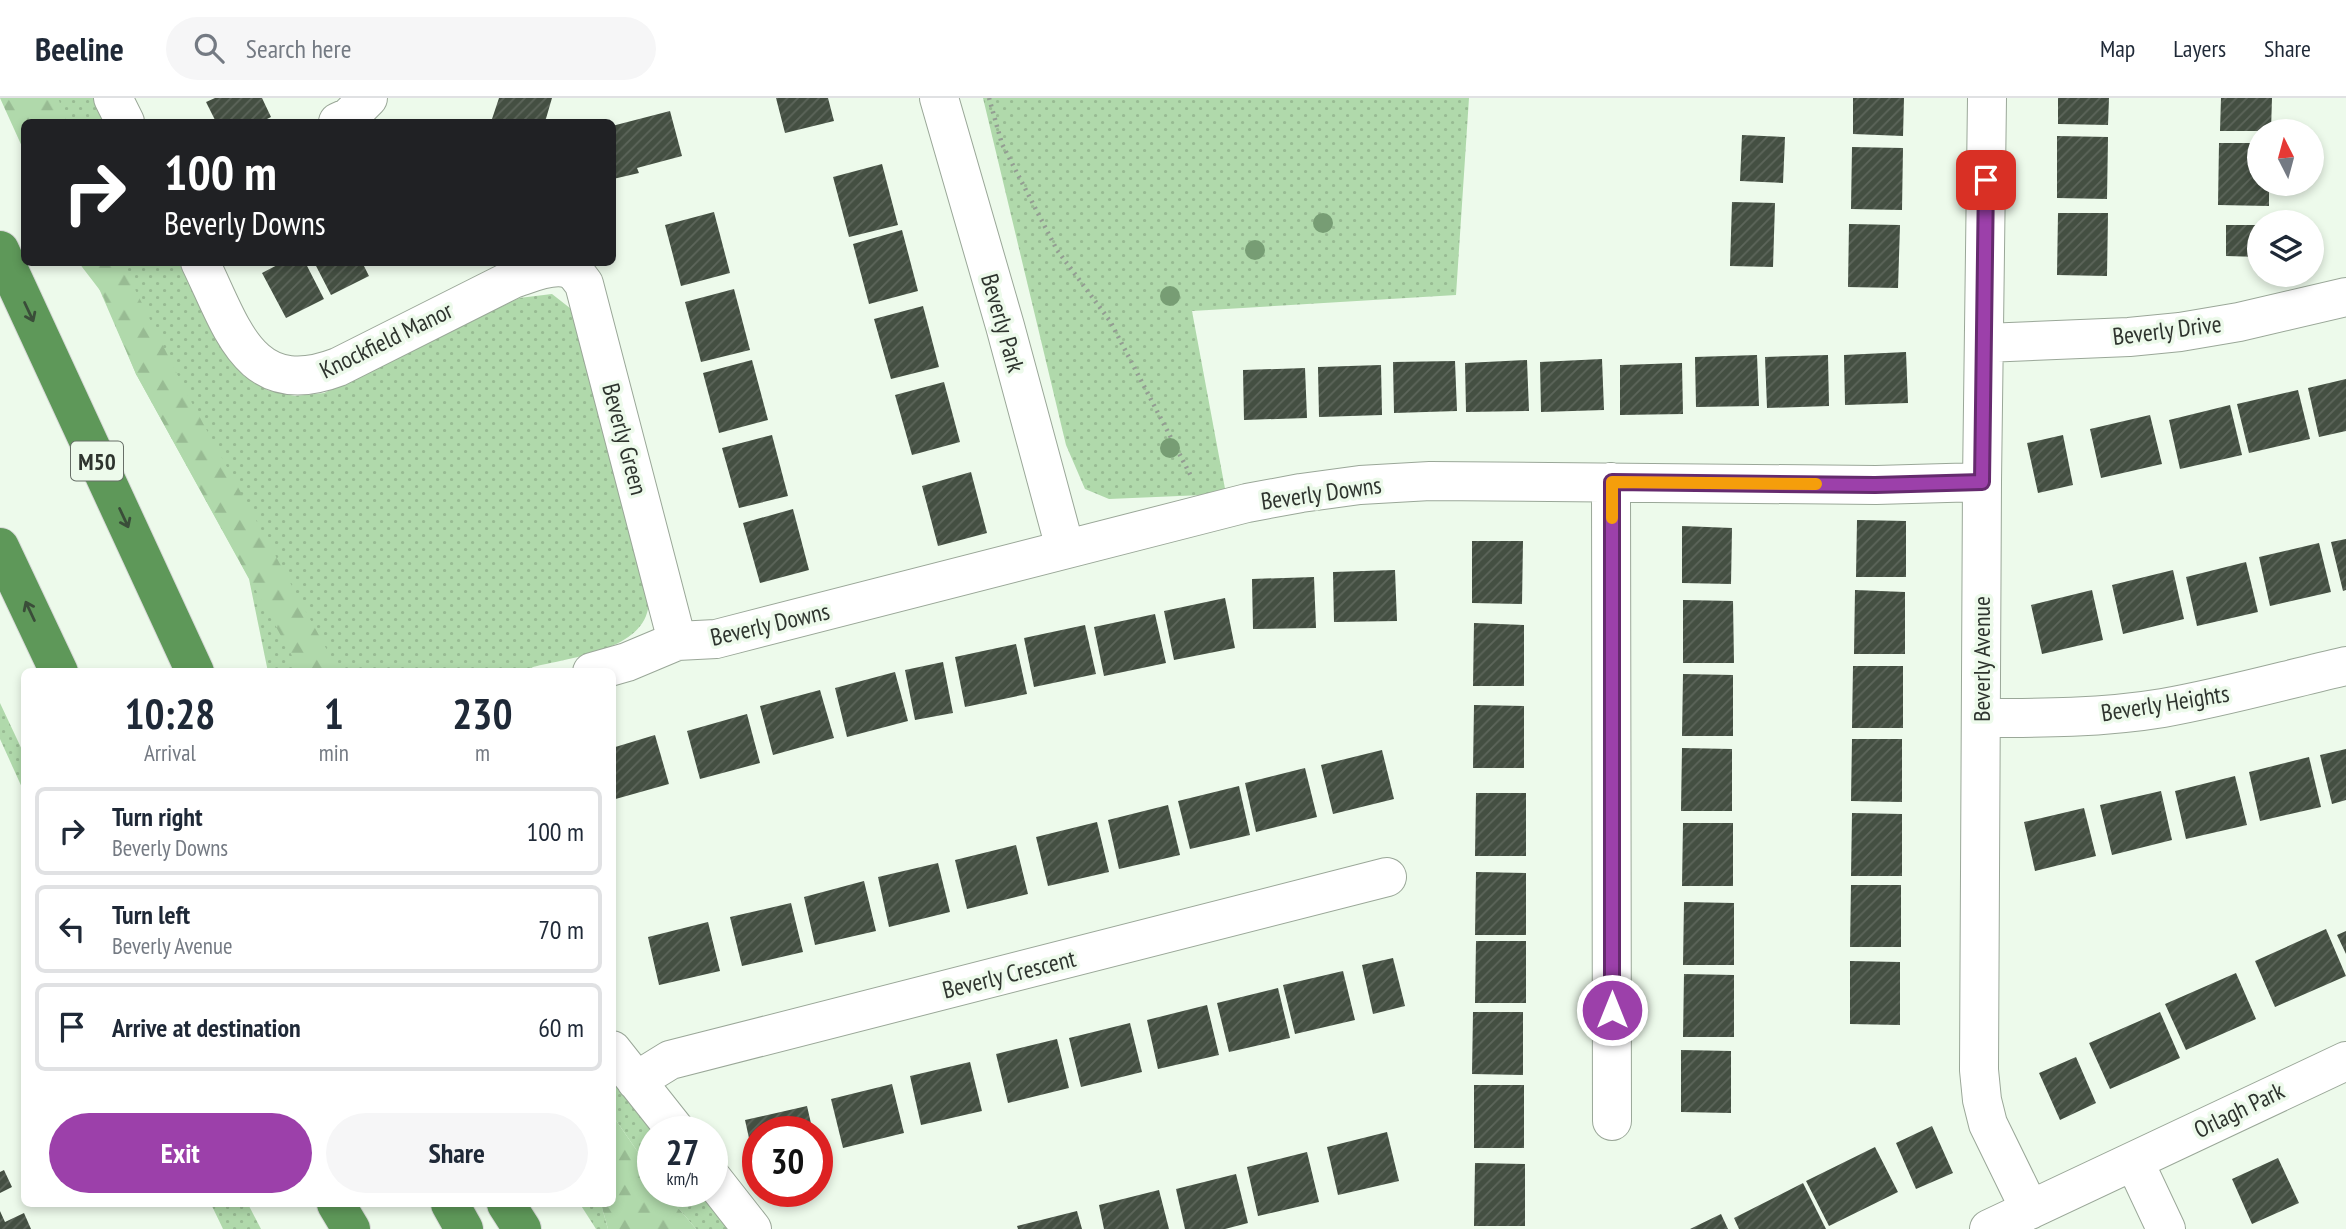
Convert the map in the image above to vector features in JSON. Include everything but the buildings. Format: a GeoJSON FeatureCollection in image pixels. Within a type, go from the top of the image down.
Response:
{"type":"FeatureCollection","features":[{"type":"Feature","properties":{"kind":"highway","name":"M50"},"geometry":{"type":"LineString","coordinates":[[0,250],[193,668]]}},
{"type":"Feature","properties":{"kind":"highway"},"geometry":{"type":"LineString","coordinates":[[0,547],[57,668]]}},
{"type":"Feature","properties":{"kind":"highway"},"geometry":{"type":"LineString","coordinates":[[323,1207],[329,1229]]}},
{"type":"Feature","properties":{"kind":"highway"},"geometry":{"type":"LineString","coordinates":[[337,1207],[351,1229]]}},
{"type":"Feature","properties":{"kind":"highway"},"geometry":{"type":"LineString","coordinates":[[452,1207],[464,1229]]}},
{"type":"Feature","properties":{"kind":"highway"},"geometry":{"type":"LineString","coordinates":[[508,1207],[522,1229]]}},
{"type":"Feature","properties":{"kind":"street"},"geometry":{"type":"LineString","coordinates":[[113,98],[124,119]]}},
{"type":"Feature","properties":{"kind":"street"},"geometry":{"type":"LineString","coordinates":[[345,119],[368,98]]}},
{"type":"Feature","properties":{"kind":"street","name":"Beverly Park"},"geometry":{"type":"LineString","coordinates":[[939,98],[1065,548]]}},
{"type":"Feature","properties":{"kind":"street","name":"Beverly Avenue"},"geometry":{"type":"LineString","coordinates":[[1987,98],[1982,482],[1979,987],[1981,1090],[1988,1124],[2030,1210]]}},
{"type":"Feature","properties":{"kind":"street","name":"Knockfield Manor"},"geometry":{"type":"LineString","coordinates":[[202,266],[236,337],[254,360],[273,373],[297,376],[316,376],[338,367],[479,295],[513,279],[543,270]]}},
{"type":"Feature","properties":{"kind":"street","name":"Beverly Green"},"geometry":{"type":"LineString","coordinates":[[543,270],[559,267],[573,271],[584,284],[677,641]]}},
{"type":"Feature","properties":{"kind":"street","name":"Beverly Drive"},"geometry":{"type":"LineString","coordinates":[[1985,343],[2115,338],[2180,332],[2239,322],[2346,297]]}},
{"type":"Feature","properties":{"kind":"street","name":"Beverly Downs"},"geometry":{"type":"LineString","coordinates":[[606,668],[677,641],[716,639],[1247,503],[1348,487],[1430,481],[1875,485],[1982,482]]}},
{"type":"Feature","properties":{"kind":"street"},"geometry":{"type":"LineString","coordinates":[[1612,482],[1612,1121]]}},
{"type":"Feature","properties":{"kind":"street","name":"Beverly Heights"},"geometry":{"type":"LineString","coordinates":[[1981,718],[2076,716],[2160,708],[2346,666]]}},
{"type":"Feature","properties":{"kind":"street","name":"Beverly Crescent"},"geometry":{"type":"LineString","coordinates":[[636,1081],[670,1060],[1387,877]]}},
{"type":"Feature","properties":{"kind":"street"},"geometry":{"type":"LineString","coordinates":[[616,1055],[664,1116]]}},
{"type":"Feature","properties":{"kind":"street","name":"Orlagh Park"},"geometry":{"type":"LineString","coordinates":[[1989,1229],[2346,1061]]}},
{"type":"Feature","properties":{"kind":"street"},"geometry":{"type":"LineString","coordinates":[[2134,1161],[2166,1229]]}},
{"type":"Feature","properties":{"kind":"street"},"geometry":{"type":"LineString","coordinates":[[728,1198],[752,1229]]}},
{"type":"Feature","properties":{"kind":"path"},"geometry":{"type":"LineString","coordinates":[[989,98],[1002,144],[1057,250],[1110,321],[1195,483]]}},
{"type":"Feature","properties":{"kind":"green space"},"geometry":{"type":"Polygon","coordinates":[[[0,98],[58,98],[66,119],[21,119],[21,144],[0,98]]]}},
{"type":"Feature","properties":{"kind":"green space"},"geometry":{"type":"Polygon","coordinates":[[[18,98],[96,98],[106,119],[28,119],[18,98]]]}},
{"type":"Feature","properties":{"kind":"green space"},"geometry":{"type":"Polygon","coordinates":[[[983,98],[1469,98],[1456,295],[1192,311],[1226,494],[1109,499],[1085,489],[1066,445],[983,98]]]}},
{"type":"Feature","properties":{"kind":"green space"},"geometry":{"type":"Polygon","coordinates":[[[81,266],[123,266],[187,394],[337,668],[299,668],[136,374],[102,293],[81,266]]]}},
{"type":"Feature","properties":{"kind":"green space"},"geometry":{"type":"Polygon","coordinates":[[[89,266],[181,266],[225,354],[244,376],[267,390],[295,396],[324,393],[519,298],[552,294],[575,312],[647,582],[649,606],[642,623],[632,635],[601,650],[532,668],[267,668],[249,579],[136,374],[89,266]]]}},
{"type":"Feature","properties":{"kind":"green space"},"geometry":{"type":"Polygon","coordinates":[[[0,703],[21,748],[21,785],[0,739],[0,703]]]}},
{"type":"Feature","properties":{"kind":"green space"},"geometry":{"type":"Polygon","coordinates":[[[616,1083],[641,1116],[637,1116],[637,1151],[616,1120],[616,1083]]]}},
{"type":"Feature","properties":{"kind":"green space"},"geometry":{"type":"Polygon","coordinates":[[[616,1120],[637,1151],[637,1207],[678,1207],[696,1229],[608,1229],[602,1207],[616,1207],[616,1120]]]}},
{"type":"Feature","properties":{"kind":"green space"},"geometry":{"type":"Polygon","coordinates":[[[212,1207],[250,1207],[261,1229],[223,1229],[212,1207]]]}},
{"type":"Feature","properties":{"kind":"green space"},"geometry":{"type":"Polygon","coordinates":[[[582,1207],[602,1207],[608,1229],[596,1229],[582,1207]]]}},
{"type":"Feature","properties":{"kind":"green space"},"geometry":{"type":"Polygon","coordinates":[[[678,1207],[714,1207],[731,1229],[696,1229],[678,1207]]]}},
{"type":"Feature","properties":{"kind":"slow traffic"},"geometry":{"type":"LineString","coordinates":[[1612,518],[1612,482],[1816,484]]}},
{"type":"Feature","properties":{"kind":"route"},"geometry":{"type":"LineString","coordinates":[[1612,1010],[1612,482],[1875,485],[1982,482],[1986,180]]}}]}
